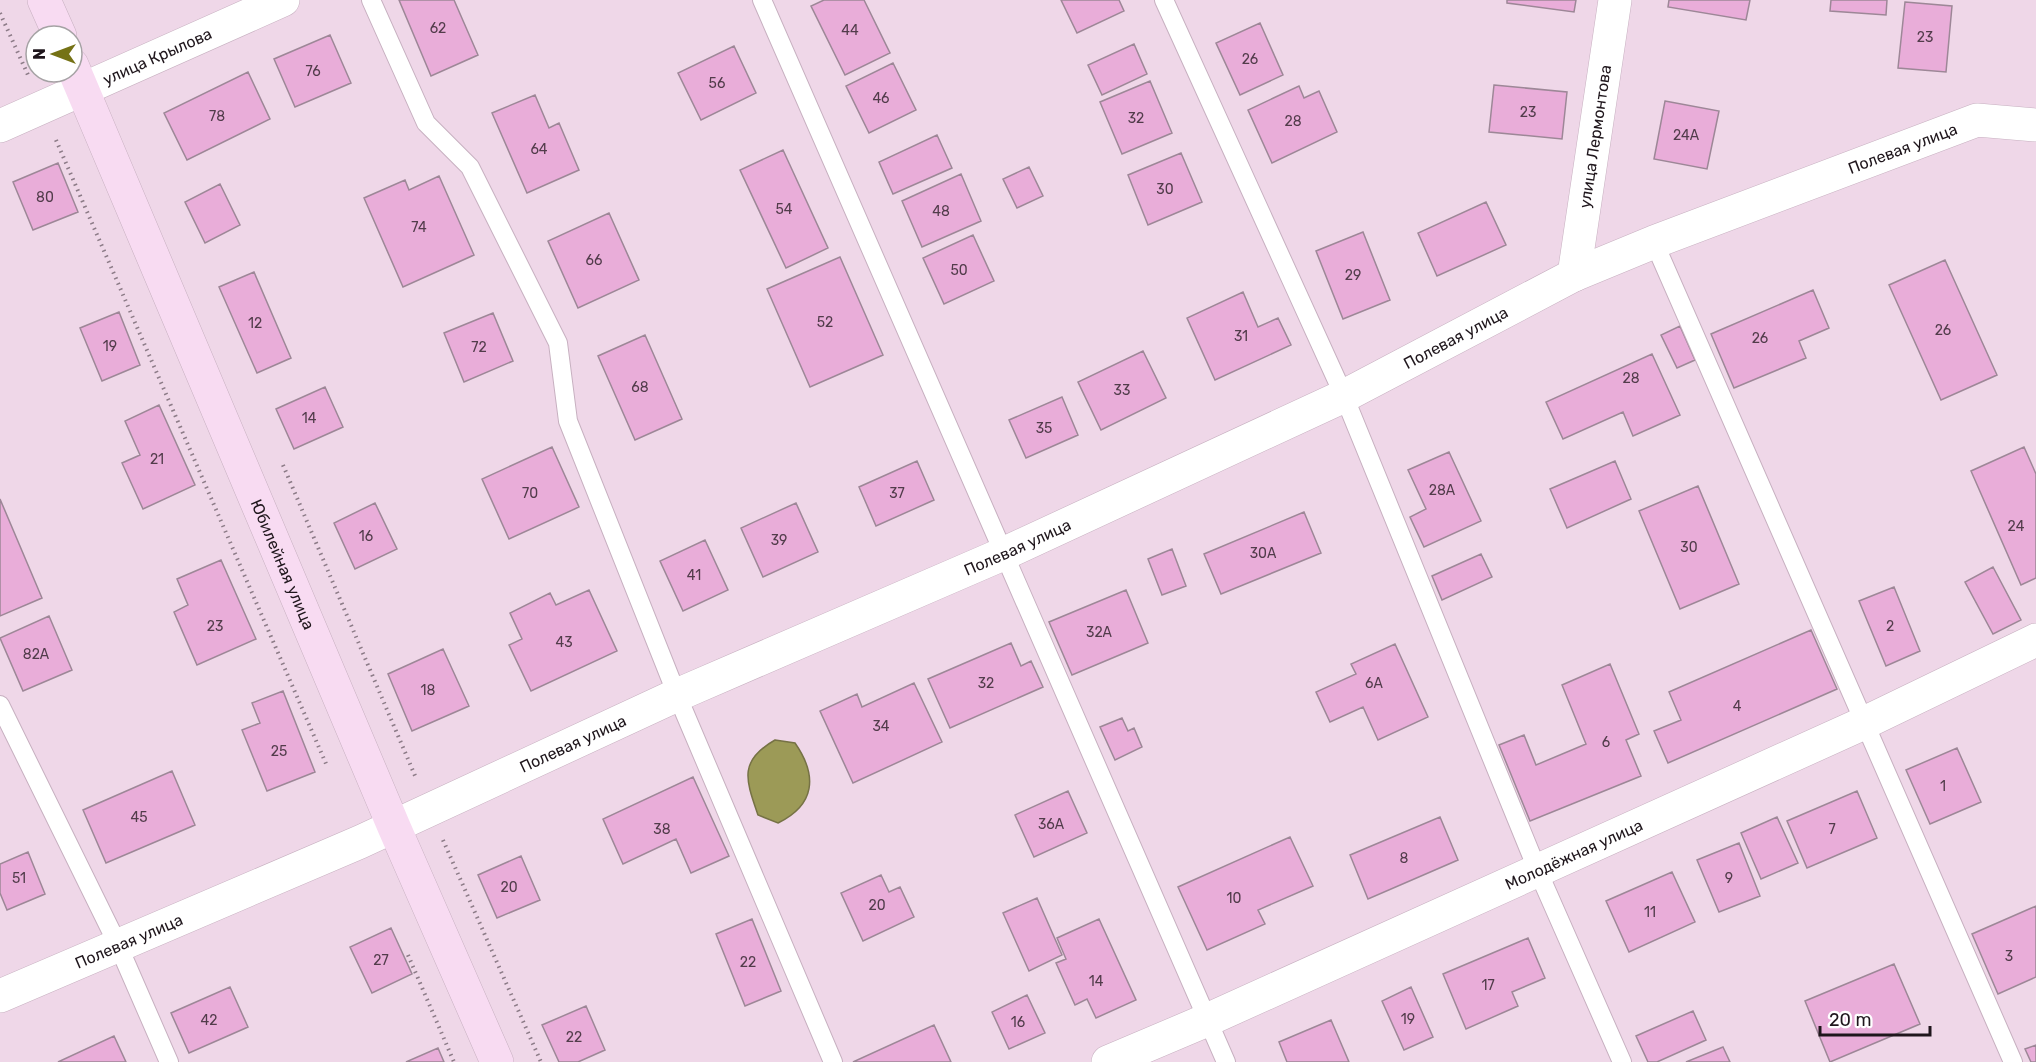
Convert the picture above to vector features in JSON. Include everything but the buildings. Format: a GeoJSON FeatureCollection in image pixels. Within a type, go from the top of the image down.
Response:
{"type":"FeatureCollection","features":[{"type":"Feature","properties":{"kind":"main road"},"geometry":{"type":"LineString","coordinates":[[44,0],[55,24]]}},
{"type":"Feature","properties":{"kind":"main road","name":"Юбилейная улица"},"geometry":{"type":"LineString","coordinates":[[80,84],[394,827],[497,1062]]}},
{"type":"Feature","properties":{"kind":"street","name":"улица Крылова"},"geometry":{"type":"LineString","coordinates":[[84,74],[283,0]]}},
{"type":"Feature","properties":{"kind":"street","name":"улица Лермонтова"},"geometry":{"type":"LineString","coordinates":[[1574,275],[1615,0]]}},
{"type":"Feature","properties":{"kind":"street","name":"улица Крылова"},"geometry":{"type":"LineString","coordinates":[[0,126],[42,108],[69,84]]}},
{"type":"Feature","properties":{"kind":"street","name":"Полевая улица"},"geometry":{"type":"LineString","coordinates":[[0,996],[394,827],[677,695],[1003,554],[1344,396],[1574,275],[1654,242],[1977,120],[2036,125]]}},
{"type":"Feature","properties":{"kind":"street","name":"Молодёжная улица"},"geometry":{"type":"LineString","coordinates":[[1107,1062],[1207,1020],[1864,723],[2036,640]]}},
{"type":"Feature","properties":{"kind":"lane"},"geometry":{"type":"LineString","coordinates":[[371,0],[426,123],[470,168],[558,343],[568,421],[677,695],[833,1062]]}},
{"type":"Feature","properties":{"kind":"lane"},"geometry":{"type":"LineString","coordinates":[[762,0],[1226,1062]]}},
{"type":"Feature","properties":{"kind":"lane"},"geometry":{"type":"LineString","coordinates":[[1164,0],[1344,396],[1537,869],[1623,1062]]}},
{"type":"Feature","properties":{"kind":"lane"},"geometry":{"type":"LineString","coordinates":[[1654,242],[2013,1062]]}},
{"type":"Feature","properties":{"kind":"lane"},"geometry":{"type":"LineString","coordinates":[[0,705],[118,945],[169,1062]]}},
{"type":"Feature","properties":{"kind":"path"},"geometry":{"type":"LineString","coordinates":[[0,13],[331,776]]}},
{"type":"Feature","properties":{"kind":"path"},"geometry":{"type":"LineString","coordinates":[[407,952],[454,1062]]}},
{"type":"Feature","properties":{"kind":"shaded area"},"geometry":{"type":"Polygon","coordinates":[[[775,740],[795,743],[807,767],[809,778],[809,789],[800,808],[778,823],[758,815],[748,781],[750,764],[755,756],[775,740]]]}}]}
